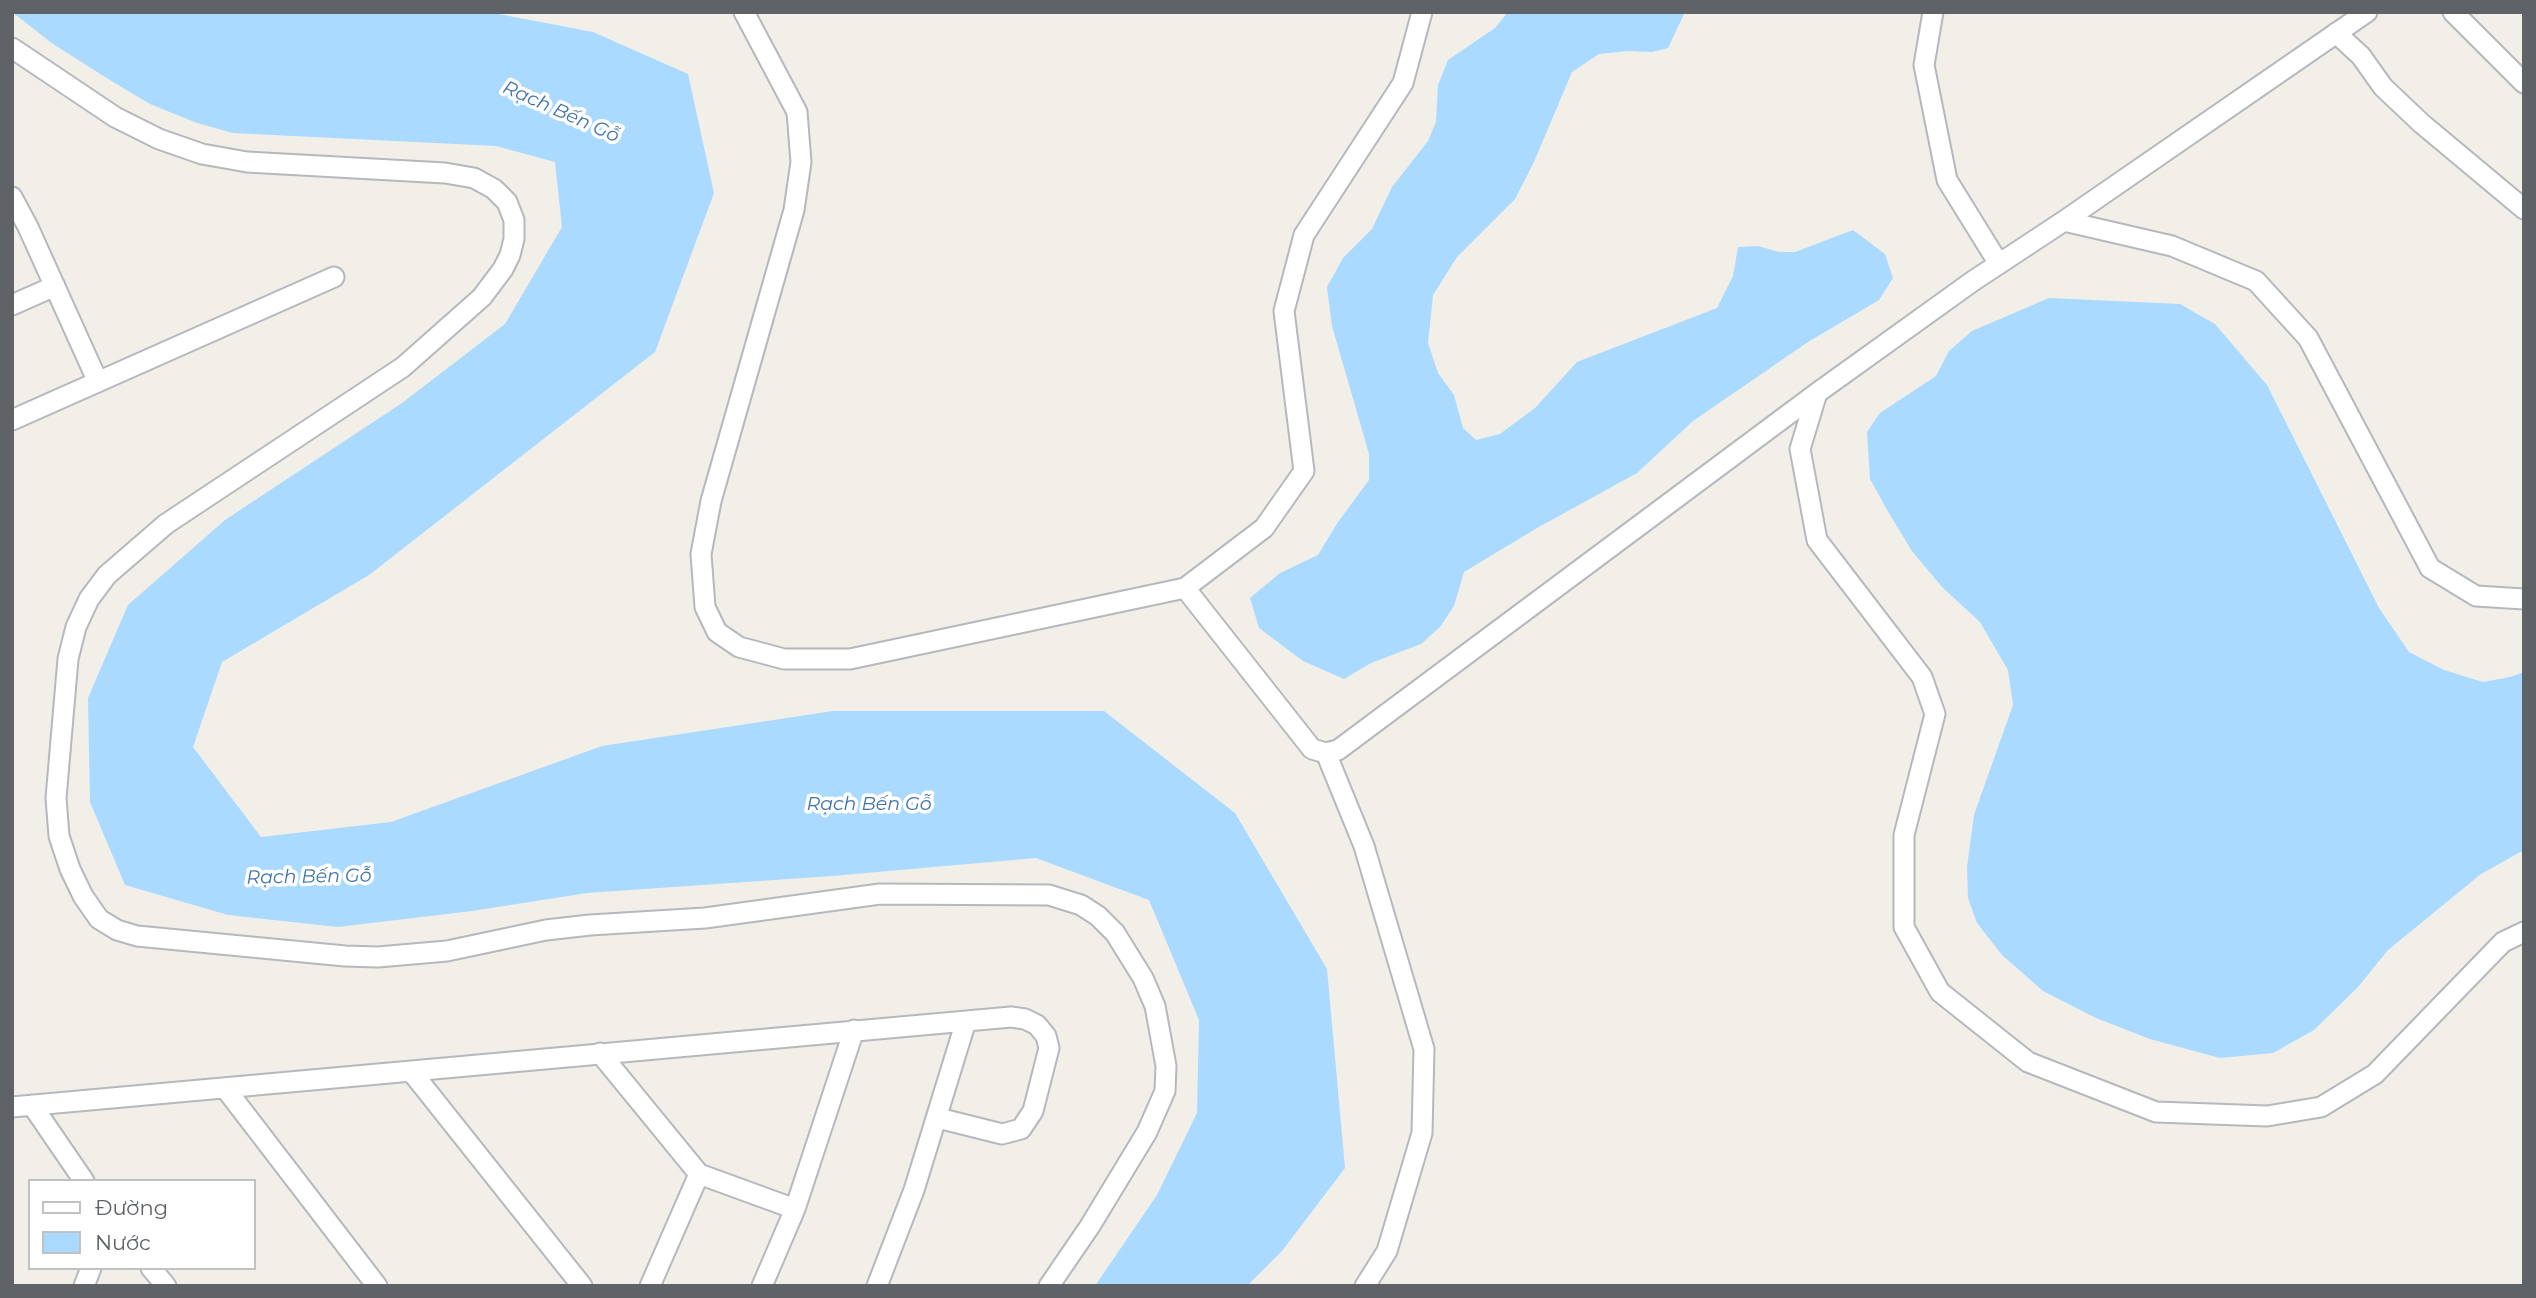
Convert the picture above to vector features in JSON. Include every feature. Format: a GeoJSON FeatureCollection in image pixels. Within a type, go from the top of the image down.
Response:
{"type":"FeatureCollection","features":[{"type":"Feature","properties":{"kind":"street"},"geometry":{"type":"LineString","coordinates":[[744,12],[797,112],[801,162],[794,211],[710,501],[701,554],[705,607],[717,632],[739,646],[784,659],[850,659],[1185,588],[1264,528],[1304,471],[1284,310],[1304,235],[1403,83],[1422,12]]}},
{"type":"Feature","properties":{"kind":"street"},"geometry":{"type":"LineString","coordinates":[[1933,12],[1924,65],[1947,180],[1999,264]]}},
{"type":"Feature","properties":{"kind":"street"},"geometry":{"type":"LineString","coordinates":[[1185,588],[1312,749],[1326,753],[1338,751],[1817,393],[1999,264],[2367,12]]}},
{"type":"Feature","properties":{"kind":"street"},"geometry":{"type":"LineString","coordinates":[[2453,12],[2524,83]]}},
{"type":"Feature","properties":{"kind":"street"},"geometry":{"type":"LineString","coordinates":[[2336,33],[2361,57],[2383,87],[2421,123],[2524,209]]}},
{"type":"Feature","properties":{"kind":"street"},"geometry":{"type":"LineString","coordinates":[[12,48],[115,117],[159,139],[202,154],[247,162],[445,173],[474,178],[494,189],[507,202],[514,220],[514,239],[510,255],[492,285],[403,367],[166,524],[107,575],[89,599],[76,627],[68,659],[56,798],[59,835],[70,869],[83,896],[99,919],[117,930],[137,936],[378,957],[447,951],[547,930],[705,918],[880,894],[1049,895],[1081,905],[1098,916],[1115,933],[1143,978],[1155,1006],[1166,1066],[1165,1091],[1147,1132],[1090,1226],[1049,1286]]}},
{"type":"Feature","properties":{"kind":"street"},"geometry":{"type":"LineString","coordinates":[[12,197],[98,382]]}},
{"type":"Feature","properties":{"kind":"street"},"geometry":{"type":"LineString","coordinates":[[2064,221],[2172,246],[2256,281],[2308,338],[2430,568],[2476,596],[2524,598]]}},
{"type":"Feature","properties":{"kind":"street"},"geometry":{"type":"LineString","coordinates":[[12,420],[334,277]]}},
{"type":"Feature","properties":{"kind":"street"},"geometry":{"type":"LineString","coordinates":[[12,305],[55,286]]}},
{"type":"Feature","properties":{"kind":"street"},"geometry":{"type":"LineString","coordinates":[[1817,393],[1800,449],[1816,540],[1922,677],[1934,714],[1904,835],[1904,927],[1940,992],[2028,1062],[2156,1112],[2267,1116],[2321,1107],[2375,1074],[2503,942],[2524,932]]}},
{"type":"Feature","properties":{"kind":"street"},"geometry":{"type":"LineString","coordinates":[[1326,753],[1364,846],[1424,1049],[1422,1133],[1387,1251],[1365,1286]]}},
{"type":"Feature","properties":{"kind":"street"},"geometry":{"type":"LineString","coordinates":[[22,1106],[1011,1017],[1025,1019],[1037,1025],[1046,1036],[1049,1048],[1033,1111],[1021,1129],[1002,1135],[938,1118]]}},
{"type":"Feature","properties":{"kind":"street"},"geometry":{"type":"LineString","coordinates":[[877,1286],[938,1118],[966,1021]]}},
{"type":"Feature","properties":{"kind":"street"},"geometry":{"type":"LineString","coordinates":[[762,1286],[794,1209],[855,1030]]}},
{"type":"Feature","properties":{"kind":"street"},"geometry":{"type":"LineString","coordinates":[[600,1054],[699,1174],[794,1209]]}},
{"type":"Feature","properties":{"kind":"street"},"geometry":{"type":"LineString","coordinates":[[411,1071],[582,1286]]}},
{"type":"Feature","properties":{"kind":"street"},"geometry":{"type":"LineString","coordinates":[[225,1088],[377,1286]]}},
{"type":"Feature","properties":{"kind":"street"},"geometry":{"type":"LineString","coordinates":[[22,1106],[82,1179]]}},
{"type":"Feature","properties":{"kind":"street"},"geometry":{"type":"LineString","coordinates":[[650,1286],[699,1174]]}},
{"type":"Feature","properties":{"kind":"street"},"geometry":{"type":"LineString","coordinates":[[153,1270],[166,1286]]}},
{"type":"Feature","properties":{"kind":"water","name":"Rạch Bến Gỗ"},"geometry":{"type":"Polygon","coordinates":[[[12,12],[488,12],[593,32],[688,74],[714,193],[655,352],[369,575],[222,662],[193,747],[261,837],[391,822],[602,746],[833,711],[1104,711],[1235,813],[1327,969],[1345,1168],[1282,1251],[1247,1286],[1095,1286],[1157,1195],[1197,1113],[1199,1020],[1149,900],[1036,858],[587,893],[472,911],[338,927],[228,915],[125,885],[90,802],[88,698],[128,605],[225,520],[402,403],[505,324],[562,227],[555,162],[496,146],[233,133],[197,123],[150,104],[53,44],[12,12]]]}},
{"type":"Feature","properties":{"kind":"water"},"geometry":{"type":"Polygon","coordinates":[[[1508,12],[1685,12],[1668,48],[1652,52],[1599,54],[1572,72],[1515,199],[1457,257],[1433,295],[1428,343],[1438,373],[1454,395],[1463,428],[1476,440],[1500,434],[1535,408],[1577,362],[1717,308],[1733,276],[1738,247],[1758,246],[1779,252],[1795,252],[1853,230],[1885,254],[1893,278],[1879,300],[1808,342],[1693,421],[1637,473],[1464,572],[1454,606],[1440,627],[1421,644],[1371,663],[1344,679],[1303,661],[1259,628],[1250,598],[1280,573],[1318,555],[1369,480],[1369,454],[1332,326],[1327,287],[1343,258],[1372,229],[1392,187],[1428,141],[1436,122],[1438,85],[1448,60],[1495,28],[1508,12]]]}},
{"type":"Feature","properties":{"kind":"water"},"geometry":{"type":"Polygon","coordinates":[[[2049,298],[2180,304],[2215,324],[2267,385],[2379,608],[2409,652],[2444,670],[2483,682],[2524,672],[2524,850],[2481,874],[2388,950],[2358,987],[2314,1030],[2273,1053],[2220,1058],[2150,1039],[2096,1018],[2043,991],[2002,955],[1977,923],[1968,898],[1967,867],[1974,815],[2013,705],[2008,670],[1980,622],[1942,587],[1912,551],[1890,515],[1870,479],[1867,432],[1880,413],[1936,376],[1949,351],[1972,331],[2049,298]]]}}]}
